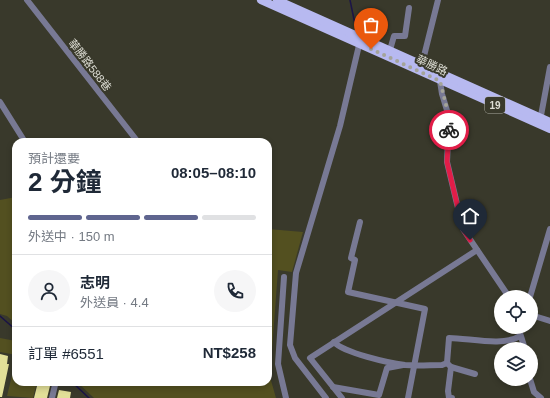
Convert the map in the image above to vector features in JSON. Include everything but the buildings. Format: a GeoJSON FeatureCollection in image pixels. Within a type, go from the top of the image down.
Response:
{"type":"FeatureCollection","features":[{"type":"Feature","properties":{"kind":"main road","name":"華勝路"},"geometry":{"type":"LineString","coordinates":[[261,0],[360,40],[390,50],[421,68]]}},
{"type":"Feature","properties":{"kind":"main road","name":"華勝路"},"geometry":{"type":"LineString","coordinates":[[277,0],[360,40],[540,121],[550,129]]}},
{"type":"Feature","properties":{"kind":"main road","name":"華勝路"},"geometry":{"type":"LineString","coordinates":[[540,121],[550,122]]}},
{"type":"Feature","properties":{"kind":"street","name":"華勝路588巷"},"geometry":{"type":"LineString","coordinates":[[27,0],[135,138]]}},
{"type":"Feature","properties":{"kind":"street"},"geometry":{"type":"LineString","coordinates":[[421,68],[438,0]]}},
{"type":"Feature","properties":{"kind":"street"},"geometry":{"type":"LineString","coordinates":[[390,50],[394,36],[405,36],[409,8]]}},
{"type":"Feature","properties":{"kind":"street"},"geometry":{"type":"LineString","coordinates":[[326,398],[295,358],[290,345],[296,273],[340,126],[360,40]]}},
{"type":"Feature","properties":{"kind":"street"},"geometry":{"type":"LineString","coordinates":[[540,121],[550,67]]}},
{"type":"Feature","properties":{"kind":"street"},"geometry":{"type":"LineString","coordinates":[[441,77],[449,117],[447,162],[463,229],[503,290]]}},
{"type":"Feature","properties":{"kind":"street"},"geometry":{"type":"LineString","coordinates":[[0,102],[22,138]]}},
{"type":"Feature","properties":{"kind":"street"},"geometry":{"type":"LineString","coordinates":[[360,222],[351,258],[356,260],[348,292],[425,309],[408,398]]}},
{"type":"Feature","properties":{"kind":"street"},"geometry":{"type":"LineString","coordinates":[[532,290],[550,229]]}},
{"type":"Feature","properties":{"kind":"street"},"geometry":{"type":"LineString","coordinates":[[342,398],[310,358],[398,303],[477,250]]}},
{"type":"Feature","properties":{"kind":"street"},"geometry":{"type":"LineString","coordinates":[[284,277],[278,364],[286,398]]}},
{"type":"Feature","properties":{"kind":"street"},"geometry":{"type":"LineString","coordinates":[[538,317],[550,321]]}},
{"type":"Feature","properties":{"kind":"street"},"geometry":{"type":"LineString","coordinates":[[452,398],[449,398],[448,391],[449,338],[498,341],[515,339],[520,336],[522,342]]}},
{"type":"Feature","properties":{"kind":"street"},"geometry":{"type":"LineString","coordinates":[[334,342],[338,347],[367,356],[404,364],[449,365],[475,374]]}},
{"type":"Feature","properties":{"kind":"street"},"geometry":{"type":"LineString","coordinates":[[333,387],[379,395],[387,368],[404,364]]}},
{"type":"Feature","properties":{"kind":"street"},"geometry":{"type":"LineString","coordinates":[[52,398],[55,386]]}},
{"type":"Feature","properties":{"kind":"street"},"geometry":{"type":"LineString","coordinates":[[532,386],[534,392],[541,398]]}},
{"type":"Feature","properties":{"kind":"shaded area"},"geometry":{"type":"Polygon","coordinates":[[[12,198],[12,320],[7,316],[0,314],[0,200],[12,198]]]}},
{"type":"Feature","properties":{"kind":"shaded area"},"geometry":{"type":"Polygon","coordinates":[[[272,229],[303,232],[292,272],[278,270],[272,350],[272,229]]]}},
{"type":"Feature","properties":{"kind":"shaded area"},"geometry":{"type":"Polygon","coordinates":[[[0,338],[12,340],[12,354],[0,352],[0,338]]]}},
{"type":"Feature","properties":{"kind":"shaded area"},"geometry":{"type":"Polygon","coordinates":[[[12,375],[12,386],[36,386],[33,398],[7,396],[12,375]]]}},
{"type":"Feature","properties":{"kind":"shaded area"},"geometry":{"type":"Polygon","coordinates":[[[272,384],[276,398],[94,398],[81,386],[272,386],[272,384]]]}},
{"type":"Feature","properties":{"kind":"waterway"},"geometry":{"type":"LineString","coordinates":[[350,0],[356,29]]}},
{"type":"Feature","properties":{"kind":"waterway"},"geometry":{"type":"LineString","coordinates":[[0,316],[12,326]]}},
{"type":"Feature","properties":{"kind":"waterway"},"geometry":{"type":"LineString","coordinates":[[76,386],[89,398]]}},
{"type":"Feature","properties":{"kind":"way so far"},"geometry":{"type":"LineString","coordinates":[[371,49],[440,81],[442,94],[449,117],[449,130]]}},
{"type":"Feature","properties":{"kind":"route"},"geometry":{"type":"LineString","coordinates":[[449,130],[447,162],[463,229],[470,240]]}}]}
